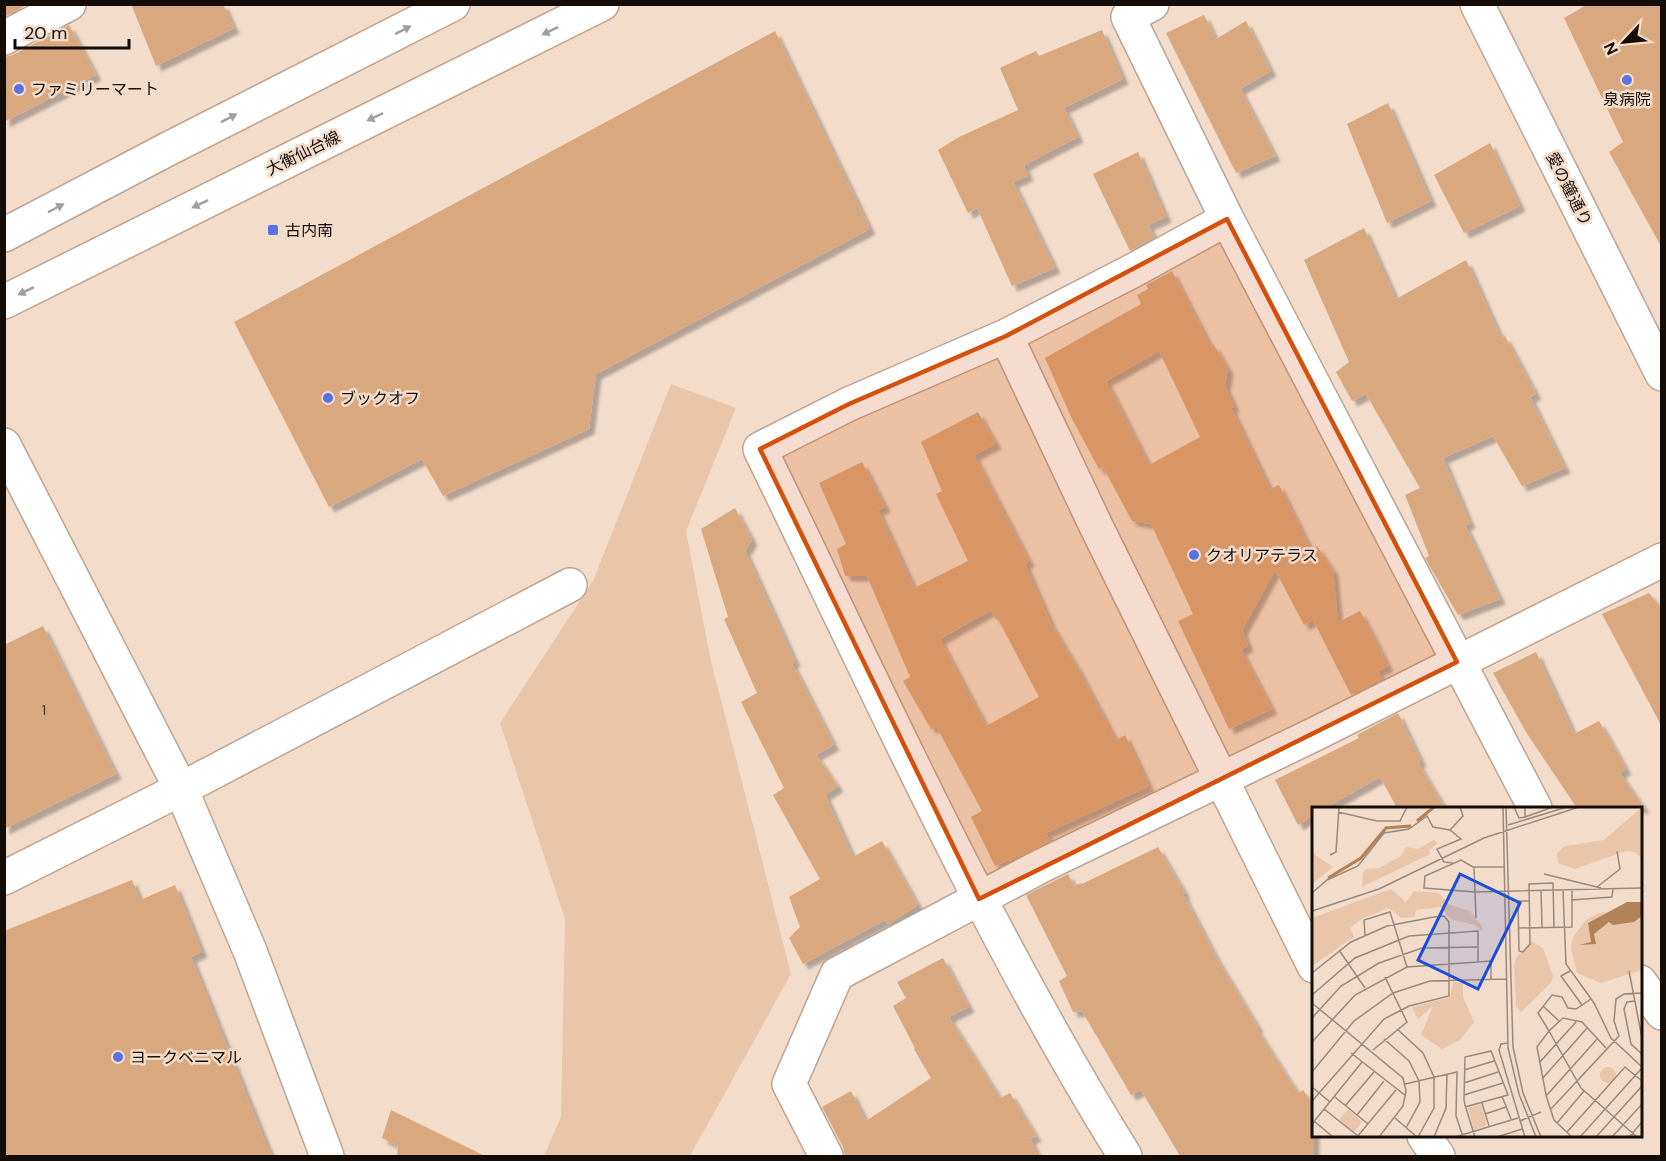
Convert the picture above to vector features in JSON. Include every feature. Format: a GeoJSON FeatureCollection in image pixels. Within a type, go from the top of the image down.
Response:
{"type":"FeatureCollection","features":[{"type":"Feature","properties":{"kind":"street"},"geometry":{"type":"LineString","coordinates":[[4,38],[69,4]]}},
{"type":"Feature","properties":{"kind":"street"},"geometry":{"type":"LineString","coordinates":[[4,235],[453,4]]}},
{"type":"Feature","properties":{"kind":"street","name":"大衡仙台線"},"geometry":{"type":"LineString","coordinates":[[4,302],[602,4]]}},
{"type":"Feature","properties":{"kind":"street"},"geometry":{"type":"LineString","coordinates":[[1152,4],[1128,16],[1227,219],[1534,807]]}},
{"type":"Feature","properties":{"kind":"street","name":"愛の鐘通り"},"geometry":{"type":"LineString","coordinates":[[1477,4],[1662,374]]}},
{"type":"Feature","properties":{"kind":"street"},"geometry":{"type":"LineString","coordinates":[[1125,1156],[1089,1097],[979,899],[760,449],[849,404],[1006,336],[1227,219]]}},
{"type":"Feature","properties":{"kind":"street"},"geometry":{"type":"LineString","coordinates":[[1006,336],[1096,526],[1312,962]]}},
{"type":"Feature","properties":{"kind":"street"},"geometry":{"type":"LineString","coordinates":[[4,445],[181,789],[250,951],[327,1156]]}},
{"type":"Feature","properties":{"kind":"street"},"geometry":{"type":"LineString","coordinates":[[826,1156],[789,1084],[837,974],[1043,865],[1662,560]]}},
{"type":"Feature","properties":{"kind":"street"},"geometry":{"type":"LineString","coordinates":[[4,878],[181,789],[570,585]]}},
{"type":"Feature","properties":{"kind":"street"},"geometry":{"type":"LineString","coordinates":[[1642,983],[1662,1013]]}},
{"type":"Feature","properties":{"kind":"street"},"geometry":{"type":"LineString","coordinates":[[1425,1137],[1438,1156]]}},
{"type":"Feature","properties":{"kind":"highlighted area"},"geometry":{"type":"Polygon","coordinates":[[[1227,219],[1457,662],[979,899],[760,449],[849,404],[1006,336],[1227,219]]]}},
{"type":"Feature","properties":{"kind":"shaded area"},"geometry":{"type":"Polygon","coordinates":[[[671,384],[736,408],[686,531],[710,657],[791,974],[690,1156],[544,1156],[561,1117],[565,919],[500,723],[593,581],[671,384]]]}},
{"type":"Feature","properties":{"kind":"building"},"geometry":{"type":"Polygon","coordinates":[[[4,4],[28,4],[4,17],[4,4]]]}},
{"type":"Feature","properties":{"kind":"building"},"geometry":{"type":"Polygon","coordinates":[[[131,4],[223,4],[234,28],[156,66],[131,4]]]}},
{"type":"Feature","properties":{"kind":"building","name":"泉病院"},"geometry":{"type":"Polygon","coordinates":[[[1588,4],[1662,4],[1662,248],[1609,152],[1623,142],[1564,18],[1588,4]]]}},
{"type":"Feature","properties":{"kind":"building"},"geometry":{"type":"Polygon","coordinates":[[[1204,15],[1216,39],[1246,21],[1271,71],[1240,89],[1275,156],[1236,173],[1166,33],[1204,15]]]}},
{"type":"Feature","properties":{"kind":"building"},"geometry":{"type":"Polygon","coordinates":[[[69,25],[96,75],[4,122],[4,57],[13,55],[69,25]]]}},
{"type":"Feature","properties":{"kind":"building"},"geometry":{"type":"Polygon","coordinates":[[[1102,30],[1123,79],[1064,108],[1078,137],[1024,165],[1028,176],[1013,182],[1055,268],[1012,286],[977,208],[968,213],[938,150],[959,137],[1018,110],[1000,68],[1036,51],[1039,56],[1102,30]]]}},
{"type":"Feature","properties":{"kind":"building"},"geometry":{"type":"Polygon","coordinates":[[[775,31],[870,229],[596,374],[589,429],[443,496],[422,459],[329,507],[234,322],[775,31]]]}},
{"type":"Feature","properties":{"kind":"building"},"geometry":{"type":"Polygon","coordinates":[[[1388,103],[1431,201],[1387,223],[1347,124],[1388,103]]]}},
{"type":"Feature","properties":{"kind":"building"},"geometry":{"type":"Polygon","coordinates":[[[1490,143],[1520,206],[1464,233],[1434,175],[1490,143]]]}},
{"type":"Feature","properties":{"kind":"building"},"geometry":{"type":"Polygon","coordinates":[[[1138,152],[1166,217],[1148,225],[1155,237],[1130,251],[1093,174],[1138,152]]]}},
{"type":"Feature","properties":{"kind":"building"},"geometry":{"type":"Polygon","coordinates":[[[1364,228],[1396,299],[1466,260],[1501,338],[1505,336],[1536,394],[1530,397],[1565,468],[1522,486],[1493,436],[1443,458],[1470,523],[1465,525],[1500,599],[1458,615],[1425,558],[1429,556],[1405,495],[1420,488],[1366,394],[1352,401],[1336,372],[1349,362],[1304,260],[1364,228]]]}},
{"type":"Feature","properties":{"kind":"building"},"geometry":{"type":"Polygon","coordinates":[[[1172,271],[1211,347],[1214,345],[1228,369],[1225,386],[1234,407],[1231,408],[1270,489],[1279,485],[1311,550],[1317,546],[1333,570],[1338,622],[1360,611],[1388,666],[1378,671],[1382,679],[1351,695],[1313,620],[1304,625],[1275,570],[1242,630],[1248,646],[1241,650],[1272,709],[1229,729],[1178,621],[1193,614],[1151,524],[1132,521],[1103,467],[1099,469],[1072,419],[1045,358],[1141,304],[1137,295],[1148,289],[1146,285],[1172,271]],[[1159,351],[1106,381],[1149,465],[1200,437],[1159,351]]]}},
{"type":"Feature","properties":{"kind":"building"},"geometry":{"type":"Polygon","coordinates":[[[978,412],[996,444],[974,455],[1029,561],[1025,564],[1051,624],[1116,740],[1125,735],[1149,786],[1046,833],[1050,841],[995,866],[971,817],[982,811],[936,726],[931,729],[903,681],[910,677],[867,576],[845,576],[837,549],[846,544],[819,483],[862,462],[885,507],[878,510],[914,588],[968,561],[936,494],[942,491],[921,442],[978,412]],[[991,610],[940,639],[986,726],[1039,697],[998,619],[996,620],[991,610]]]}},
{"type":"Feature","properties":{"kind":"building"},"geometry":{"type":"Polygon","coordinates":[[[735,508],[752,540],[745,551],[795,661],[792,663],[834,745],[816,755],[838,786],[825,795],[853,857],[882,841],[918,905],[888,924],[885,920],[803,964],[789,938],[800,927],[789,897],[820,879],[773,795],[784,788],[741,702],[757,693],[724,619],[728,617],[701,529],[735,508]]]}},
{"type":"Feature","properties":{"kind":"building"},"geometry":{"type":"Polygon","coordinates":[[[1649,593],[1662,609],[1662,727],[1602,614],[1649,593]]]}},
{"type":"Feature","properties":{"kind":"building"},"geometry":{"type":"Polygon","coordinates":[[[43,626],[116,774],[4,829],[4,645],[43,626]]]}},
{"type":"Feature","properties":{"kind":"building"},"geometry":{"type":"Polygon","coordinates":[[[1536,652],[1574,734],[1599,721],[1626,769],[1620,773],[1644,808],[1576,807],[1526,732],[1493,673],[1536,652]]]}},
{"type":"Feature","properties":{"kind":"building"},"geometry":{"type":"Polygon","coordinates":[[[1398,713],[1421,761],[1418,763],[1444,807],[1396,807],[1380,777],[1327,807],[1312,807],[1312,816],[1298,825],[1275,780],[1359,738],[1357,735],[1398,713]]]}},
{"type":"Feature","properties":{"kind":"building"},"geometry":{"type":"Polygon","coordinates":[[[1158,847],[1185,893],[1183,894],[1216,957],[1258,1027],[1256,1028],[1298,1093],[1303,1090],[1312,1103],[1314,1156],[1180,1156],[1141,1090],[1131,1095],[1082,1011],[1073,1012],[1059,981],[1067,976],[1026,895],[1068,874],[1074,886],[1158,847]]]}},
{"type":"Feature","properties":{"kind":"building","name":"ヨークベニマル"},"geometry":{"type":"Polygon","coordinates":[[[132,880],[140,900],[175,885],[202,952],[191,957],[271,1156],[4,1156],[4,931],[132,880]]]}},
{"type":"Feature","properties":{"kind":"building"},"geometry":{"type":"Polygon","coordinates":[[[943,958],[969,1007],[949,1017],[1000,1098],[1010,1093],[1036,1136],[1030,1139],[1038,1156],[845,1156],[843,1147],[822,1107],[851,1091],[866,1121],[931,1078],[893,1006],[906,998],[897,982],[943,958]]]}},
{"type":"Feature","properties":{"kind":"building"},"geometry":{"type":"Polygon","coordinates":[[[391,1110],[485,1156],[397,1156],[398,1146],[382,1138],[391,1110]]]}},
{"type":"Feature","properties":{"kind":"place","name":"泉病院"},"geometry":{"type":"Point","coordinates":[1627,80]}},
{"type":"Feature","properties":{"kind":"place","name":"ファミリーマート"},"geometry":{"type":"Point","coordinates":[19,89]}},
{"type":"Feature","properties":{"kind":"place","name":"古内南"},"geometry":{"type":"Point","coordinates":[273,230]}},
{"type":"Feature","properties":{"kind":"place","name":"ブックオフ"},"geometry":{"type":"Point","coordinates":[328,398]}},
{"type":"Feature","properties":{"kind":"place","name":"クオリアテラス"},"geometry":{"type":"Point","coordinates":[1194,555]}},
{"type":"Feature","properties":{"kind":"place","name":"ヨークベニマル"},"geometry":{"type":"Point","coordinates":[118,1057]}}]}
